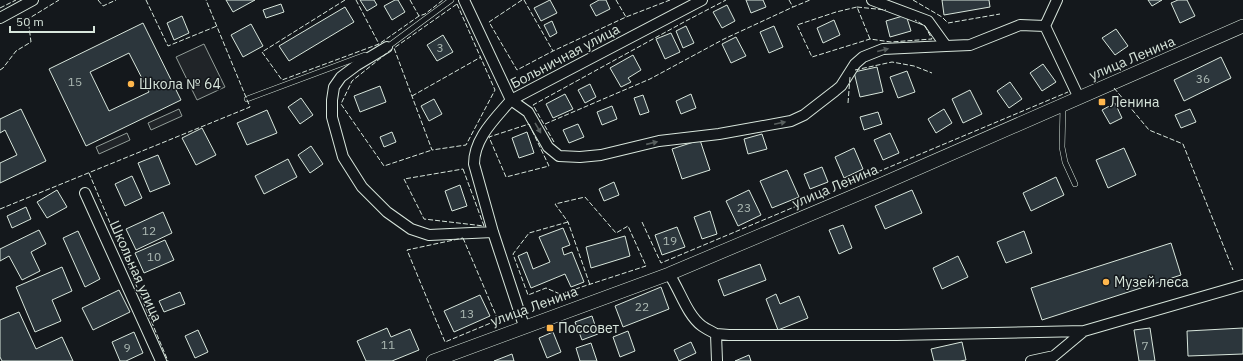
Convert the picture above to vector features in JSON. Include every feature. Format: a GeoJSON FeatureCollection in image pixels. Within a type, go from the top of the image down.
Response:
{"type":"FeatureCollection","features":[{"type":"Feature","properties":{"kind":"street"},"geometry":{"type":"LineString","coordinates":[[0,18],[33,0]]}},
{"type":"Feature","properties":{"kind":"street"},"geometry":{"type":"LineString","coordinates":[[464,0],[512,100],[528,112],[548,147],[559,156],[580,158],[601,155],[659,142],[720,134],[791,121],[804,115],[841,86],[854,64],[863,57],[883,49],[970,45],[1020,25],[1045,26]]}},
{"type":"Feature","properties":{"kind":"street","name":"Больничная улица"},"geometry":{"type":"LineString","coordinates":[[524,326],[493,232],[474,164],[474,154],[478,144],[493,120],[512,100],[702,0]]}},
{"type":"Feature","properties":{"kind":"street"},"geometry":{"type":"LineString","coordinates":[[872,0],[928,20],[946,46]]}},
{"type":"Feature","properties":{"kind":"street"},"geometry":{"type":"LineString","coordinates":[[1045,26],[1057,0]]}},
{"type":"Feature","properties":{"kind":"street"},"geometry":{"type":"LineString","coordinates":[[1045,26],[1079,98]]}},
{"type":"Feature","properties":{"kind":"street","name":"улица Ленина"},"geometry":{"type":"LineString","coordinates":[[433,361],[524,326],[670,274],[882,184],[1243,26]]}},
{"type":"Feature","properties":{"kind":"street"},"geometry":{"type":"LineString","coordinates":[[387,47],[341,77],[334,87],[332,117],[343,157],[362,187],[387,212],[411,229],[430,235],[493,232]]}},
{"type":"Feature","properties":{"kind":"street","name":"Школьная улица"},"geometry":{"type":"LineString","coordinates":[[85,193],[161,361]]}},
{"type":"Feature","properties":{"kind":"street"},"geometry":{"type":"LineString","coordinates":[[670,274],[692,316],[702,326],[716,334],[897,335],[1084,331],[1243,285]]}},
{"type":"Feature","properties":{"kind":"street"},"geometry":{"type":"LineString","coordinates":[[1031,361],[1054,356],[1084,331]]}},
{"type":"Feature","properties":{"kind":"street"},"geometry":{"type":"LineString","coordinates":[[716,334],[717,361]]}},
{"type":"Feature","properties":{"kind":"lane"},"geometry":{"type":"LineString","coordinates":[[247,99],[387,47],[451,0]]}},
{"type":"Feature","properties":{"kind":"lane"},"geometry":{"type":"LineString","coordinates":[[1063,105],[1062,147],[1065,162],[1074,184]]}},
{"type":"Feature","properties":{"kind":"shaded area"},"geometry":{"type":"Polygon","coordinates":[[[204,44],[225,87],[197,100],[176,57],[204,44]]]}},
{"type":"Feature","properties":{"kind":"shaded area"},"geometry":{"type":"Polygon","coordinates":[[[179,109],[182,116],[151,130],[148,123],[179,109]]]}},
{"type":"Feature","properties":{"kind":"shaded area"},"geometry":{"type":"Polygon","coordinates":[[[127,133],[130,140],[99,154],[96,147],[127,133]]]}},
{"type":"Feature","properties":{"kind":"building"},"geometry":{"type":"Polygon","coordinates":[[[226,0],[255,0],[233,12],[226,0]]]}},
{"type":"Feature","properties":{"kind":"building"},"geometry":{"type":"Polygon","coordinates":[[[360,0],[374,0],[377,5],[367,11],[360,0]]]}},
{"type":"Feature","properties":{"kind":"building"},"geometry":{"type":"Polygon","coordinates":[[[398,0],[405,12],[392,20],[384,6],[398,0]]]}},
{"type":"Feature","properties":{"kind":"building"},"geometry":{"type":"Polygon","coordinates":[[[550,0],[557,13],[541,21],[534,8],[550,0]]]}},
{"type":"Feature","properties":{"kind":"building"},"geometry":{"type":"Polygon","coordinates":[[[599,0],[606,0],[610,9],[596,16],[590,5],[599,0]]]}},
{"type":"Feature","properties":{"kind":"building"},"geometry":{"type":"Polygon","coordinates":[[[746,0],[763,0],[766,7],[751,13],[746,0]]]}},
{"type":"Feature","properties":{"kind":"building"},"geometry":{"type":"Polygon","coordinates":[[[942,0],[989,0],[990,7],[944,15],[942,0]]]}},
{"type":"Feature","properties":{"kind":"building"},"geometry":{"type":"Polygon","coordinates":[[[1148,0],[1162,0],[1152,6],[1148,0]]]}},
{"type":"Feature","properties":{"kind":"building"},"geometry":{"type":"Polygon","coordinates":[[[1178,0],[1187,0],[1195,16],[1180,23],[1171,3],[1178,0]]]}},
{"type":"Feature","properties":{"kind":"building"},"geometry":{"type":"Polygon","coordinates":[[[281,4],[284,12],[266,18],[263,10],[281,4]]]}},
{"type":"Feature","properties":{"kind":"building"},"geometry":{"type":"Polygon","coordinates":[[[727,5],[735,21],[722,28],[713,12],[727,5]]]}},
{"type":"Feature","properties":{"kind":"building"},"geometry":{"type":"Polygon","coordinates":[[[345,7],[354,22],[289,61],[279,46],[345,7]]]}},
{"type":"Feature","properties":{"kind":"building"},"geometry":{"type":"Polygon","coordinates":[[[906,15],[911,31],[890,37],[886,21],[906,15]]]}},
{"type":"Feature","properties":{"kind":"building"},"geometry":{"type":"Polygon","coordinates":[[[182,16],[189,33],[174,40],[167,23],[182,16]]]}},
{"type":"Feature","properties":{"kind":"building"},"geometry":{"type":"Polygon","coordinates":[[[834,20],[840,35],[823,43],[817,28],[834,20]]]}},
{"type":"Feature","properties":{"kind":"building"},"geometry":{"type":"Polygon","coordinates":[[[552,21],[557,33],[550,37],[544,25],[552,21]]]}},
{"type":"Feature","properties":{"kind":"building"},"geometry":{"type":"Polygon","coordinates":[[[143,23],[181,100],[86,146],[49,69],[143,23]],[[129,53],[90,72],[109,111],[149,92],[129,53]]]}},
{"type":"Feature","properties":{"kind":"building"},"geometry":{"type":"Polygon","coordinates":[[[251,24],[263,46],[243,57],[231,35],[251,24]]]}},
{"type":"Feature","properties":{"kind":"building"},"geometry":{"type":"Polygon","coordinates":[[[686,26],[694,43],[683,48],[676,31],[686,26]]]}},
{"type":"Feature","properties":{"kind":"building"},"geometry":{"type":"Polygon","coordinates":[[[774,26],[783,47],[769,53],[760,32],[774,26]]]}},
{"type":"Feature","properties":{"kind":"building"},"geometry":{"type":"Polygon","coordinates":[[[1116,29],[1128,46],[1115,55],[1102,38],[1116,29]]]}},
{"type":"Feature","properties":{"kind":"building"},"geometry":{"type":"Polygon","coordinates":[[[671,33],[680,52],[665,59],[656,39],[671,33]]]}},
{"type":"Feature","properties":{"kind":"building"},"geometry":{"type":"Polygon","coordinates":[[[443,35],[453,52],[437,61],[427,45],[443,35]]]}},
{"type":"Feature","properties":{"kind":"building"},"geometry":{"type":"Polygon","coordinates":[[[736,37],[746,56],[731,63],[722,44],[736,37]]]}},
{"type":"Feature","properties":{"kind":"building"},"geometry":{"type":"Polygon","coordinates":[[[633,55],[641,70],[628,78],[631,82],[621,87],[610,68],[633,55]]]}},
{"type":"Feature","properties":{"kind":"building"},"geometry":{"type":"Polygon","coordinates":[[[1221,57],[1231,78],[1184,101],[1174,80],[1221,57]]]}},
{"type":"Feature","properties":{"kind":"building"},"geometry":{"type":"Polygon","coordinates":[[[1043,64],[1056,82],[1042,91],[1030,73],[1043,64]]]}},
{"type":"Feature","properties":{"kind":"building"},"geometry":{"type":"Polygon","coordinates":[[[877,67],[883,92],[860,97],[854,72],[877,67]]]}},
{"type":"Feature","properties":{"kind":"building"},"geometry":{"type":"Polygon","coordinates":[[[907,71],[915,92],[898,98],[890,77],[907,71]]]}},
{"type":"Feature","properties":{"kind":"building"},"geometry":{"type":"Polygon","coordinates":[[[1010,82],[1022,99],[1009,108],[997,91],[1010,82]]]}},
{"type":"Feature","properties":{"kind":"building"},"geometry":{"type":"Polygon","coordinates":[[[590,84],[596,97],[585,103],[578,90],[590,84]]]}},
{"type":"Feature","properties":{"kind":"building"},"geometry":{"type":"Polygon","coordinates":[[[380,86],[386,102],[360,112],[354,96],[380,86]]]}},
{"type":"Feature","properties":{"kind":"building"},"geometry":{"type":"Polygon","coordinates":[[[970,90],[982,114],[963,123],[952,99],[970,90]]]}},
{"type":"Feature","properties":{"kind":"building"},"geometry":{"type":"Polygon","coordinates":[[[565,94],[573,109],[553,118],[546,104],[565,94]]]}},
{"type":"Feature","properties":{"kind":"building"},"geometry":{"type":"Polygon","coordinates":[[[691,94],[696,108],[681,114],[676,101],[691,94]]]}},
{"type":"Feature","properties":{"kind":"building"},"geometry":{"type":"Polygon","coordinates":[[[643,95],[649,112],[640,115],[634,98],[643,95]]]}},
{"type":"Feature","properties":{"kind":"building"},"geometry":{"type":"Polygon","coordinates":[[[301,98],[313,115],[300,124],[288,107],[301,98]]]}},
{"type":"Feature","properties":{"kind":"building"},"geometry":{"type":"Polygon","coordinates":[[[434,99],[442,114],[429,121],[421,106],[434,99]]]}},
{"type":"Feature","properties":{"kind":"building"},"geometry":{"type":"Polygon","coordinates":[[[1115,103],[1122,118],[1110,124],[1102,110],[1115,103]]]}},
{"type":"Feature","properties":{"kind":"building"},"geometry":{"type":"Polygon","coordinates":[[[612,106],[617,119],[602,125],[597,112],[612,106]]]}},
{"type":"Feature","properties":{"kind":"building"},"geometry":{"type":"Polygon","coordinates":[[[21,109],[46,161],[0,183],[0,163],[17,155],[5,130],[0,133],[0,119],[21,109]]]}},
{"type":"Feature","properties":{"kind":"building"},"geometry":{"type":"Polygon","coordinates":[[[944,109],[952,123],[936,133],[928,119],[944,109]]]}},
{"type":"Feature","properties":{"kind":"building"},"geometry":{"type":"Polygon","coordinates":[[[1190,109],[1196,122],[1181,128],[1175,115],[1190,109]]]}},
{"type":"Feature","properties":{"kind":"building"},"geometry":{"type":"Polygon","coordinates":[[[267,110],[277,133],[247,145],[237,123],[267,110]]]}},
{"type":"Feature","properties":{"kind":"building"},"geometry":{"type":"Polygon","coordinates":[[[878,112],[882,124],[864,130],[860,117],[878,112]]]}},
{"type":"Feature","properties":{"kind":"building"},"geometry":{"type":"Polygon","coordinates":[[[578,124],[584,137],[569,143],[563,130],[578,124]]]}},
{"type":"Feature","properties":{"kind":"building"},"geometry":{"type":"Polygon","coordinates":[[[202,128],[216,155],[196,165],[182,138],[202,128]]]}},
{"type":"Feature","properties":{"kind":"building"},"geometry":{"type":"Polygon","coordinates":[[[392,132],[396,142],[384,147],[380,137],[392,132]]]}},
{"type":"Feature","properties":{"kind":"building"},"geometry":{"type":"Polygon","coordinates":[[[527,132],[534,153],[519,158],[512,138],[527,132]]]}},
{"type":"Feature","properties":{"kind":"building"},"geometry":{"type":"Polygon","coordinates":[[[890,133],[899,153],[883,160],[874,140],[890,133]]]}},
{"type":"Feature","properties":{"kind":"building"},"geometry":{"type":"Polygon","coordinates":[[[762,134],[767,149],[748,154],[744,139],[762,134]]]}},
{"type":"Feature","properties":{"kind":"building"},"geometry":{"type":"Polygon","coordinates":[[[700,140],[710,170],[682,179],[672,149],[700,140]]]}},
{"type":"Feature","properties":{"kind":"building"},"geometry":{"type":"Polygon","coordinates":[[[311,146],[323,164],[310,173],[298,155],[311,146]]]}},
{"type":"Feature","properties":{"kind":"building"},"geometry":{"type":"Polygon","coordinates":[[[854,148],[863,169],[844,178],[835,157],[854,148]]]}},
{"type":"Feature","properties":{"kind":"building"},"geometry":{"type":"Polygon","coordinates":[[[1124,148],[1136,175],[1108,188],[1096,160],[1124,148]]]}},
{"type":"Feature","properties":{"kind":"building"},"geometry":{"type":"Polygon","coordinates":[[[158,155],[170,184],[150,192],[138,163],[158,155]]]}},
{"type":"Feature","properties":{"kind":"building"},"geometry":{"type":"Polygon","coordinates":[[[288,159],[297,177],[264,194],[255,176],[288,159]]]}},
{"type":"Feature","properties":{"kind":"building"},"geometry":{"type":"Polygon","coordinates":[[[822,167],[828,182],[810,189],[804,174],[822,167]]]}},
{"type":"Feature","properties":{"kind":"building"},"geometry":{"type":"Polygon","coordinates":[[[787,170],[799,197],[772,208],[760,181],[787,170]]]}},
{"type":"Feature","properties":{"kind":"building"},"geometry":{"type":"Polygon","coordinates":[[[132,176],[142,198],[125,206],[115,184],[132,176]]]}},
{"type":"Feature","properties":{"kind":"building"},"geometry":{"type":"Polygon","coordinates":[[[1056,177],[1064,195],[1031,211],[1023,193],[1056,177]]]}},
{"type":"Feature","properties":{"kind":"building"},"geometry":{"type":"Polygon","coordinates":[[[614,182],[619,195],[604,201],[599,189],[614,182]]]}},
{"type":"Feature","properties":{"kind":"building"},"geometry":{"type":"Polygon","coordinates":[[[460,185],[467,206],[452,211],[445,191],[460,185]]]}},
{"type":"Feature","properties":{"kind":"building"},"geometry":{"type":"Polygon","coordinates":[[[57,190],[67,207],[47,218],[37,202],[57,190]]]}},
{"type":"Feature","properties":{"kind":"building"},"geometry":{"type":"Polygon","coordinates":[[[749,190],[761,215],[738,226],[726,201],[749,190]]]}},
{"type":"Feature","properties":{"kind":"building"},"geometry":{"type":"Polygon","coordinates":[[[912,190],[922,213],[885,229],[875,206],[912,190]]]}},
{"type":"Feature","properties":{"kind":"building"},"geometry":{"type":"Polygon","coordinates":[[[26,207],[31,219],[12,228],[7,216],[26,207]]]}},
{"type":"Feature","properties":{"kind":"building"},"geometry":{"type":"Polygon","coordinates":[[[710,211],[717,234],[702,239],[694,217],[710,211]]]}},
{"type":"Feature","properties":{"kind":"building"},"geometry":{"type":"Polygon","coordinates":[[[163,212],[172,233],[136,250],[126,229],[163,212]]]}},
{"type":"Feature","properties":{"kind":"building"},"geometry":{"type":"Polygon","coordinates":[[[843,225],[852,248],[839,254],[829,230],[843,225]]]}},
{"type":"Feature","properties":{"kind":"building"},"geometry":{"type":"Polygon","coordinates":[[[677,227],[685,247],[662,255],[655,235],[677,227]]]}},
{"type":"Feature","properties":{"kind":"building"},"geometry":{"type":"Polygon","coordinates":[[[563,228],[570,245],[562,248],[564,255],[572,252],[584,282],[571,287],[565,274],[531,288],[518,256],[527,252],[533,269],[550,262],[539,237],[563,228]]]}},
{"type":"Feature","properties":{"kind":"building"},"geometry":{"type":"Polygon","coordinates":[[[39,230],[46,244],[31,252],[40,271],[22,280],[9,256],[0,261],[0,249],[39,230]]]}},
{"type":"Feature","properties":{"kind":"building"},"geometry":{"type":"Polygon","coordinates":[[[78,231],[100,279],[85,287],[63,238],[78,231]]]}},
{"type":"Feature","properties":{"kind":"building"},"geometry":{"type":"Polygon","coordinates":[[[1024,231],[1032,253],[1006,263],[997,242],[1024,231]]]}},
{"type":"Feature","properties":{"kind":"building"},"geometry":{"type":"Polygon","coordinates":[[[625,236],[630,256],[591,268],[586,247],[625,236]]]}},
{"type":"Feature","properties":{"kind":"building"},"geometry":{"type":"Polygon","coordinates":[[[165,240],[174,260],[144,273],[135,253],[165,240]]]}},
{"type":"Feature","properties":{"kind":"building","name":"Музей леса"},"geometry":{"type":"Polygon","coordinates":[[[1171,243],[1181,275],[1042,320],[1031,288],[1171,243]]]}},
{"type":"Feature","properties":{"kind":"building"},"geometry":{"type":"Polygon","coordinates":[[[958,256],[968,277],[942,289],[933,268],[958,256]]]}},
{"type":"Feature","properties":{"kind":"building"},"geometry":{"type":"Polygon","coordinates":[[[760,264],[766,280],[724,296],[718,280],[760,264]]]}},
{"type":"Feature","properties":{"kind":"building"},"geometry":{"type":"Polygon","coordinates":[[[62,267],[72,291],[52,300],[61,321],[35,332],[16,287],[62,267]]]}},
{"type":"Feature","properties":{"kind":"building"},"geometry":{"type":"Polygon","coordinates":[[[661,287],[669,309],[623,327],[615,306],[661,287]]]}},
{"type":"Feature","properties":{"kind":"building"},"geometry":{"type":"Polygon","coordinates":[[[119,290],[130,312],[93,330],[82,308],[119,290]]]}},
{"type":"Feature","properties":{"kind":"building"},"geometry":{"type":"Polygon","coordinates":[[[180,292],[185,304],[164,312],[159,301],[180,292]]]}},
{"type":"Feature","properties":{"kind":"building"},"geometry":{"type":"Polygon","coordinates":[[[776,294],[780,304],[799,296],[808,318],[778,330],[766,299],[776,294]]]}},
{"type":"Feature","properties":{"kind":"building"},"geometry":{"type":"Polygon","coordinates":[[[480,295],[490,316],[454,332],[444,311],[480,295]]]}},
{"type":"Feature","properties":{"kind":"building"},"geometry":{"type":"Polygon","coordinates":[[[19,312],[36,349],[62,337],[73,361],[2,361],[0,357],[0,320],[19,312]]]}},
{"type":"Feature","properties":{"kind":"building"},"geometry":{"type":"Polygon","coordinates":[[[592,316],[598,334],[582,340],[575,322],[592,316]]]}},
{"type":"Feature","properties":{"kind":"building"},"geometry":{"type":"Polygon","coordinates":[[[387,328],[391,337],[410,329],[419,350],[392,361],[366,361],[357,341],[387,328]]]}},
{"type":"Feature","properties":{"kind":"building"},"geometry":{"type":"Polygon","coordinates":[[[1150,328],[1155,361],[1139,361],[1134,330],[1150,328]]]}},
{"type":"Feature","properties":{"kind":"building"},"geometry":{"type":"Polygon","coordinates":[[[1243,328],[1243,354],[1188,356],[1187,331],[1243,328]]]}},
{"type":"Feature","properties":{"kind":"building"},"geometry":{"type":"Polygon","coordinates":[[[198,330],[208,352],[195,358],[185,336],[198,330]]]}},
{"type":"Feature","properties":{"kind":"building"},"geometry":{"type":"Polygon","coordinates":[[[628,331],[635,351],[620,357],[613,337],[628,331]]]}},
{"type":"Feature","properties":{"kind":"building"},"geometry":{"type":"Polygon","coordinates":[[[134,332],[143,353],[126,361],[120,361],[112,342],[134,332]]]}},
{"type":"Feature","properties":{"kind":"building"},"geometry":{"type":"Polygon","coordinates":[[[553,332],[561,352],[547,358],[539,338],[553,332]]]}},
{"type":"Feature","properties":{"kind":"building"},"geometry":{"type":"Polygon","coordinates":[[[691,342],[696,353],[679,361],[674,350],[691,342]]]}},
{"type":"Feature","properties":{"kind":"building"},"geometry":{"type":"Polygon","coordinates":[[[962,342],[966,360],[934,361],[931,349],[962,342]]]}},
{"type":"Feature","properties":{"kind":"building"},"geometry":{"type":"Polygon","coordinates":[[[591,343],[597,361],[580,361],[576,348],[591,343]]]}},
{"type":"Feature","properties":{"kind":"building"},"geometry":{"type":"Polygon","coordinates":[[[512,354],[514,361],[494,361],[512,354]]]}},
{"type":"Feature","properties":{"kind":"building"},"geometry":{"type":"Polygon","coordinates":[[[749,355],[751,361],[735,361],[749,355]]]}},
{"type":"Feature","properties":{"kind":"fence"},"geometry":{"type":"LineString","coordinates":[[0,8],[16,0]]}},
{"type":"Feature","properties":{"kind":"fence"},"geometry":{"type":"LineString","coordinates":[[0,70],[16,51],[31,42],[28,19],[59,0]]}},
{"type":"Feature","properties":{"kind":"fence"},"geometry":{"type":"LineString","coordinates":[[98,0],[103,6],[116,0]]}},
{"type":"Feature","properties":{"kind":"fence"},"geometry":{"type":"LineString","coordinates":[[146,0],[168,46],[217,26]]}},
{"type":"Feature","properties":{"kind":"fence"},"geometry":{"type":"LineString","coordinates":[[0,209],[250,107],[206,0]]}},
{"type":"Feature","properties":{"kind":"fence"},"geometry":{"type":"LineString","coordinates":[[345,0],[262,52],[282,80],[379,44],[419,16]]}},
{"type":"Feature","properties":{"kind":"fence"},"geometry":{"type":"LineString","coordinates":[[356,0],[379,44]]}},
{"type":"Feature","properties":{"kind":"fence"},"geometry":{"type":"LineString","coordinates":[[410,0],[419,16],[425,14],[443,0]]}},
{"type":"Feature","properties":{"kind":"fence"},"geometry":{"type":"LineString","coordinates":[[522,0],[489,22],[517,70],[553,51],[626,17],[670,0]]}},
{"type":"Feature","properties":{"kind":"fence"},"geometry":{"type":"LineString","coordinates":[[524,0],[553,51]]}},
{"type":"Feature","properties":{"kind":"fence"},"geometry":{"type":"LineString","coordinates":[[616,0],[626,17]]}},
{"type":"Feature","properties":{"kind":"fence"},"geometry":{"type":"LineString","coordinates":[[554,142],[533,105],[726,0]]}},
{"type":"Feature","properties":{"kind":"fence"},"geometry":{"type":"LineString","coordinates":[[789,0],[793,7],[810,0]]}},
{"type":"Feature","properties":{"kind":"fence"},"geometry":{"type":"LineString","coordinates":[[913,0],[942,17],[948,23],[1000,14]]}},
{"type":"Feature","properties":{"kind":"fence"},"geometry":{"type":"LineString","coordinates":[[457,4],[495,90],[466,145],[432,150],[394,48],[457,4]]}},
{"type":"Feature","properties":{"kind":"fence"},"geometry":{"type":"LineString","coordinates":[[545,124],[650,79],[724,39],[793,7]]}},
{"type":"Feature","properties":{"kind":"fence"},"geometry":{"type":"LineString","coordinates":[[857,7],[886,10]]}},
{"type":"Feature","properties":{"kind":"fence"},"geometry":{"type":"LineString","coordinates":[[870,39],[857,7],[836,12],[797,25],[812,57],[870,39],[891,42],[932,39],[925,26],[915,20]]}},
{"type":"Feature","properties":{"kind":"fence"},"geometry":{"type":"LineString","coordinates":[[392,49],[352,81],[341,104],[384,166],[432,150]]}},
{"type":"Feature","properties":{"kind":"fence"},"geometry":{"type":"LineString","coordinates":[[412,96],[481,57]]}},
{"type":"Feature","properties":{"kind":"fence"},"geometry":{"type":"LineString","coordinates":[[855,70],[892,62],[914,66],[932,73]]}},
{"type":"Feature","properties":{"kind":"fence"},"geometry":{"type":"LineString","coordinates":[[848,103],[850,77]]}},
{"type":"Feature","properties":{"kind":"fence"},"geometry":{"type":"LineString","coordinates":[[1114,88],[1149,130],[1183,144],[1233,270]]}},
{"type":"Feature","properties":{"kind":"fence"},"geometry":{"type":"LineString","coordinates":[[642,222],[661,263],[1068,92]]}},
{"type":"Feature","properties":{"kind":"fence"},"geometry":{"type":"LineString","coordinates":[[529,124],[549,166],[506,177],[489,137],[529,124]]}},
{"type":"Feature","properties":{"kind":"fence"},"geometry":{"type":"LineString","coordinates":[[463,169],[484,226],[424,219],[404,179],[463,169]]}},
{"type":"Feature","properties":{"kind":"fence"},"geometry":{"type":"LineString","coordinates":[[89,173],[168,361]]}},
{"type":"Feature","properties":{"kind":"fence"},"geometry":{"type":"LineString","coordinates":[[568,222],[529,233],[513,254],[528,295],[546,288],[560,294],[646,266],[628,226],[616,233],[585,197],[555,204],[568,222],[590,285]]}},
{"type":"Feature","properties":{"kind":"fence"},"geometry":{"type":"LineString","coordinates":[[463,238],[498,320],[445,342],[407,250],[463,238]]}},
{"type":"Feature","properties":{"kind":"place","name":"Школа № 64"},"geometry":{"type":"Point","coordinates":[131,84]}},
{"type":"Feature","properties":{"kind":"place","name":"Ленина"},"geometry":{"type":"Point","coordinates":[1102,102]}},
{"type":"Feature","properties":{"kind":"place","name":"Музей леса"},"geometry":{"type":"Point","coordinates":[1106,282]}},
{"type":"Feature","properties":{"kind":"place","name":"Поссовет"},"geometry":{"type":"Point","coordinates":[550,328]}}]}
